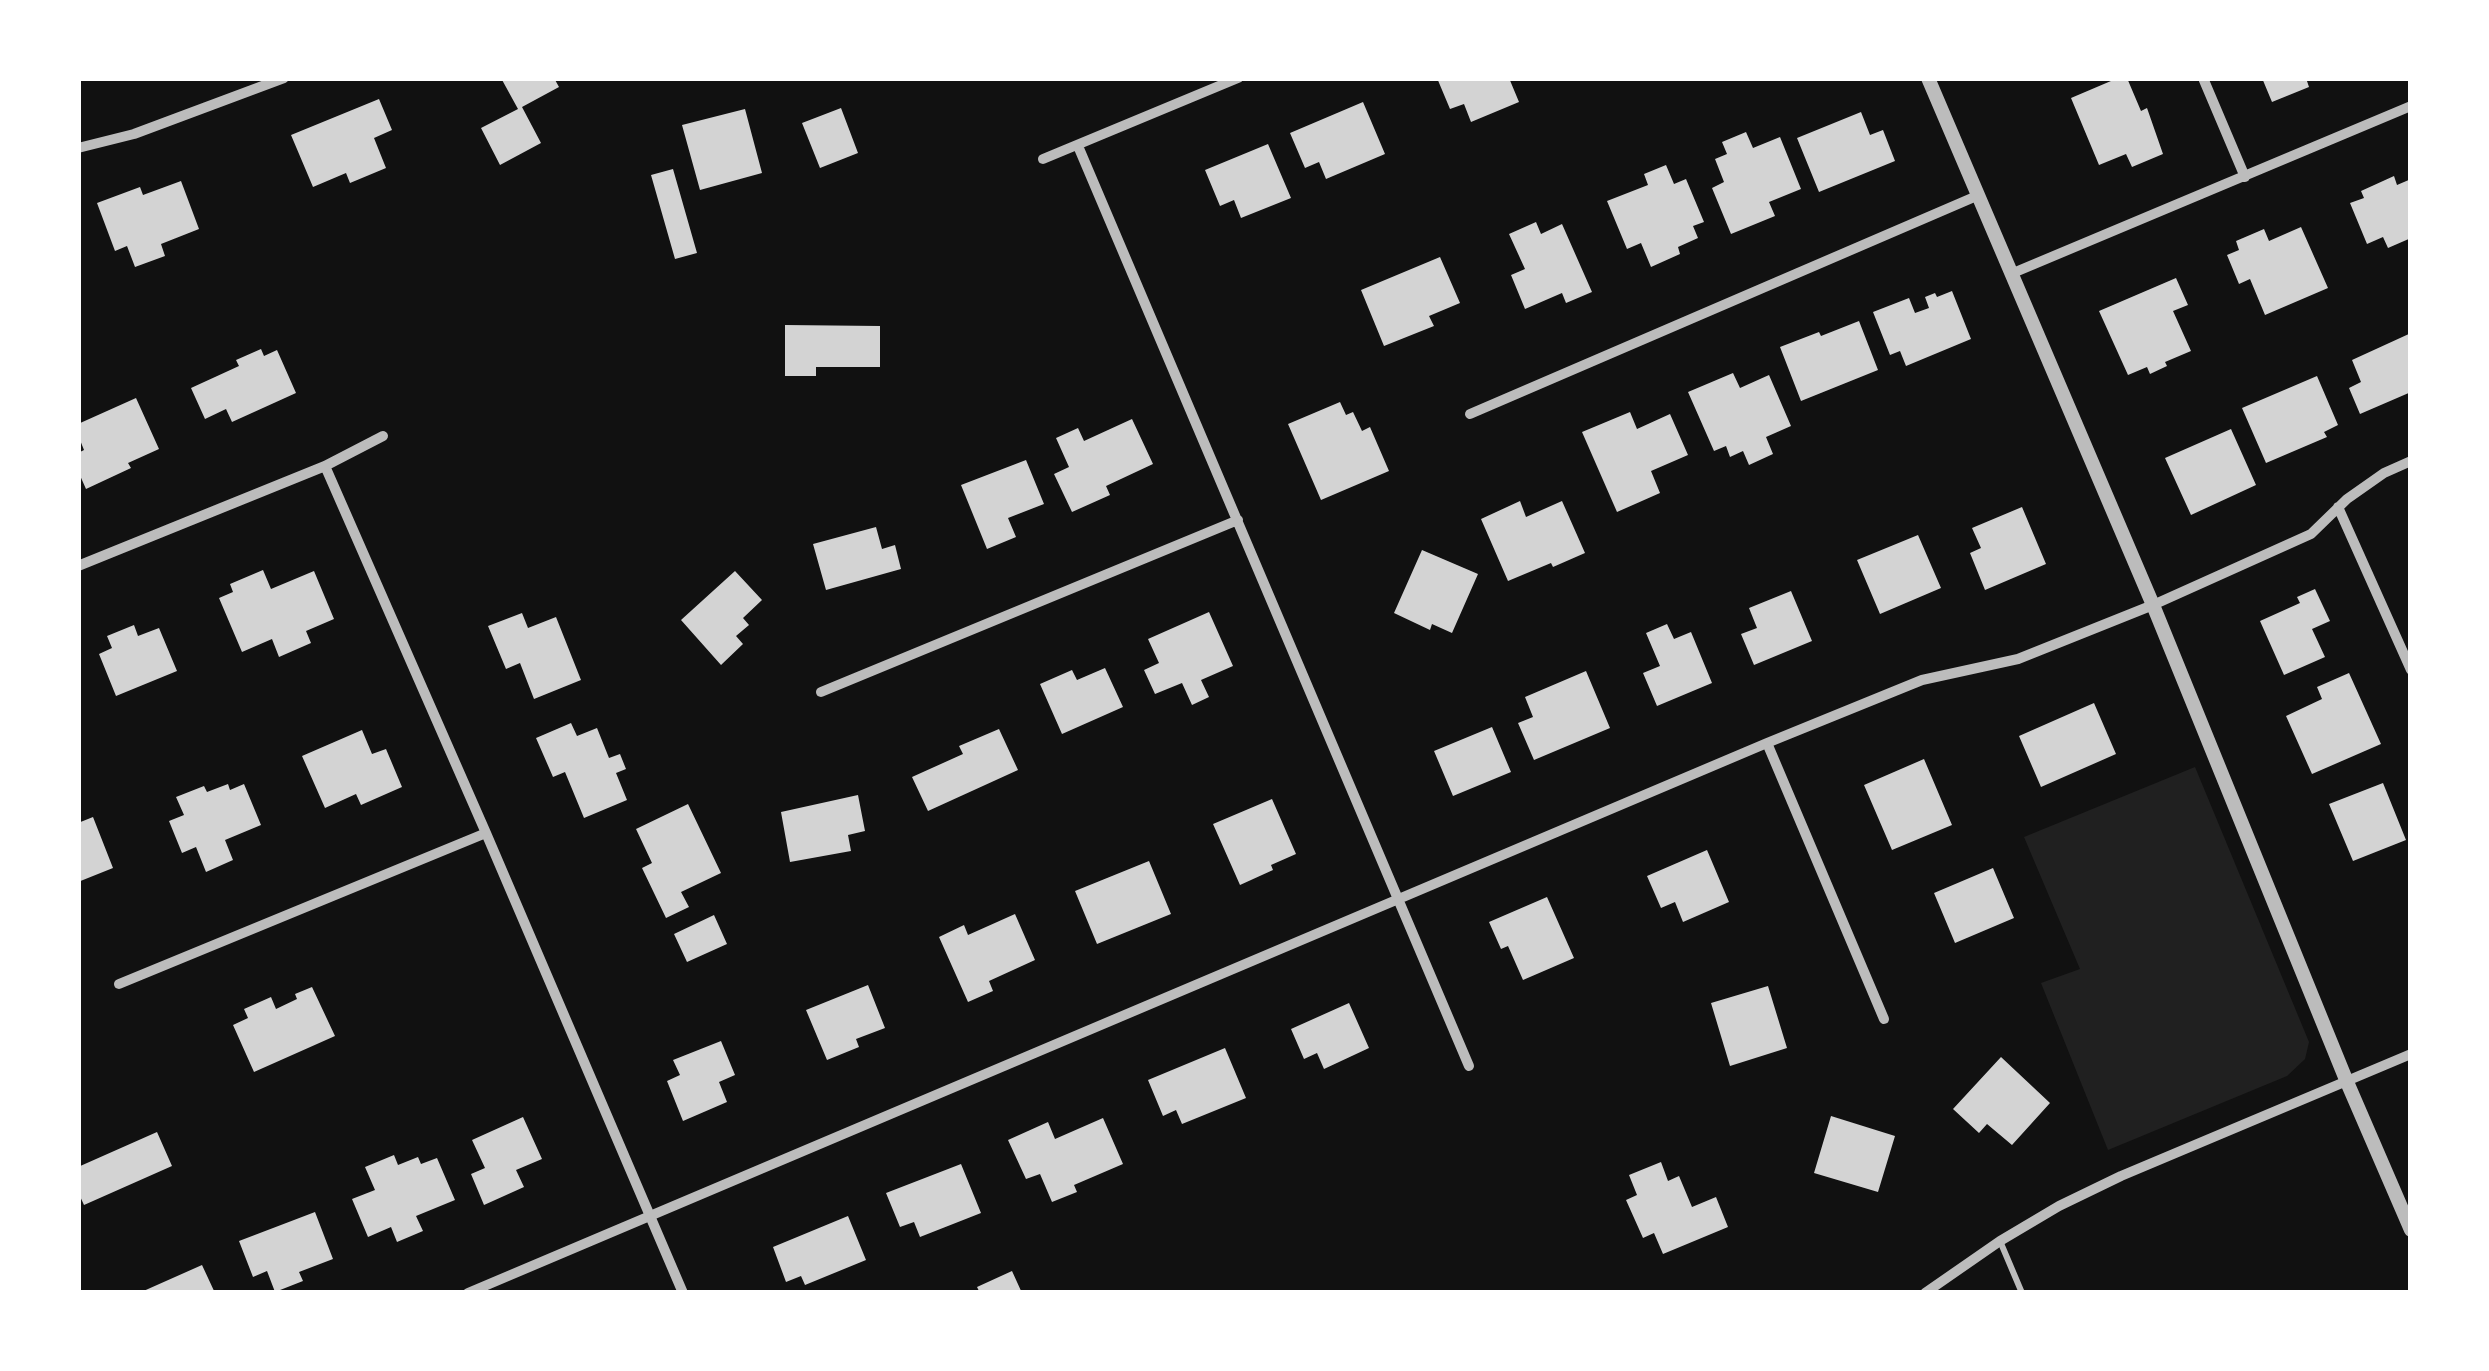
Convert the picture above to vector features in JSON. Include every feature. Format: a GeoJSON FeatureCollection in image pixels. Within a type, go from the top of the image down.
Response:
{"type":"FeatureCollection","features":[{"type":"Feature","properties":{"kind":"street"},"geometry":{"type":"LineString","coordinates":[[78,148],[134,134],[284,78]]}},
{"type":"Feature","properties":{"kind":"street"},"geometry":{"type":"LineString","coordinates":[[1043,159],[1238,78]]}},
{"type":"Feature","properties":{"kind":"street"},"geometry":{"type":"LineString","coordinates":[[1928,78],[2153,605],[2411,1230]]}},
{"type":"Feature","properties":{"kind":"street"},"geometry":{"type":"LineString","coordinates":[[2203,78],[2245,177]]}},
{"type":"Feature","properties":{"kind":"street"},"geometry":{"type":"LineString","coordinates":[[2013,274],[2411,106]]}},
{"type":"Feature","properties":{"kind":"street"},"geometry":{"type":"LineString","coordinates":[[1078,146],[1469,1066]]}},
{"type":"Feature","properties":{"kind":"street"},"geometry":{"type":"LineString","coordinates":[[1470,414],[1979,195]]}},
{"type":"Feature","properties":{"kind":"street"},"geometry":{"type":"LineString","coordinates":[[78,566],[326,466],[383,436]]}},
{"type":"Feature","properties":{"kind":"street"},"geometry":{"type":"LineString","coordinates":[[468,1293],[1767,743],[1922,680],[2018,659],[2153,605],[2311,534],[2384,473],[2411,461]]}},
{"type":"Feature","properties":{"kind":"street"},"geometry":{"type":"LineString","coordinates":[[326,466],[683,1293]]}},
{"type":"Feature","properties":{"kind":"street"},"geometry":{"type":"LineString","coordinates":[[2338,508],[2411,670]]}},
{"type":"Feature","properties":{"kind":"street"},"geometry":{"type":"LineString","coordinates":[[821,692],[1238,520]]}},
{"type":"Feature","properties":{"kind":"street"},"geometry":{"type":"LineString","coordinates":[[1767,743],[1884,1019]]}},
{"type":"Feature","properties":{"kind":"street"},"geometry":{"type":"LineString","coordinates":[[119,984],[487,833]]}},
{"type":"Feature","properties":{"kind":"street"},"geometry":{"type":"LineString","coordinates":[[1925,1293],[2059,1206],[2411,1054]]}},
{"type":"Feature","properties":{"kind":"lane"},"geometry":{"type":"LineString","coordinates":[[2000,1241],[2022,1293]]}},
{"type":"Feature","properties":{"kind":"shaded area"},"geometry":{"type":"Polygon","coordinates":[[[2195,767],[2309,1042],[2305,1059],[2287,1076],[2108,1150],[2041,983],[2080,969],[2024,837],[2195,767]]]}},
{"type":"Feature","properties":{"kind":"building"},"geometry":{"type":"Polygon","coordinates":[[[501,78],[554,78],[559,87],[522,107],[541,143],[500,165],[481,128],[518,109],[501,78]]]}},
{"type":"Feature","properties":{"kind":"building"},"geometry":{"type":"Polygon","coordinates":[[[1437,78],[1509,78],[1519,102],[1471,122],[1464,104],[1450,109],[1437,78]]]}},
{"type":"Feature","properties":{"kind":"building"},"geometry":{"type":"Polygon","coordinates":[[[2127,78],[2141,111],[2147,108],[2163,154],[2132,167],[2126,154],[2099,165],[2071,98],[2127,78]]]}},
{"type":"Feature","properties":{"kind":"building"},"geometry":{"type":"Polygon","coordinates":[[[2262,78],[2306,78],[2309,87],[2272,102],[2262,78]]]}},
{"type":"Feature","properties":{"kind":"building"},"geometry":{"type":"Polygon","coordinates":[[[379,99],[392,130],[374,138],[386,168],[350,183],[346,173],[313,187],[291,135],[379,99]]]}},
{"type":"Feature","properties":{"kind":"building"},"geometry":{"type":"Polygon","coordinates":[[[1363,102],[1385,154],[1326,179],[1319,162],[1305,168],[1290,133],[1363,102]]]}},
{"type":"Feature","properties":{"kind":"building"},"geometry":{"type":"Polygon","coordinates":[[[841,108],[858,153],[820,168],[802,123],[841,108]]]}},
{"type":"Feature","properties":{"kind":"building"},"geometry":{"type":"Polygon","coordinates":[[[745,109],[762,173],[700,190],[682,125],[745,109]]]}},
{"type":"Feature","properties":{"kind":"building"},"geometry":{"type":"Polygon","coordinates":[[[1861,112],[1870,135],[1883,130],[1895,161],[1819,192],[1797,138],[1861,112]]]}},
{"type":"Feature","properties":{"kind":"building"},"geometry":{"type":"Polygon","coordinates":[[[1746,132],[1753,148],[1780,137],[1801,189],[1769,202],[1775,216],[1731,234],[1712,188],[1724,182],[1715,159],[1727,154],[1722,142],[1746,132]]]}},
{"type":"Feature","properties":{"kind":"building"},"geometry":{"type":"Polygon","coordinates":[[[1268,144],[1291,198],[1241,218],[1234,200],[1220,206],[1205,170],[1268,144]]]}},
{"type":"Feature","properties":{"kind":"building"},"geometry":{"type":"Polygon","coordinates":[[[1666,165],[1674,184],[1686,179],[1704,222],[1693,226],[1698,238],[1678,247],[1680,254],[1651,267],[1641,243],[1627,249],[1607,201],[1648,185],[1644,174],[1666,165]]]}},
{"type":"Feature","properties":{"kind":"building"},"geometry":{"type":"Polygon","coordinates":[[[673,169],[697,253],[675,259],[651,175],[673,169]]]}},
{"type":"Feature","properties":{"kind":"building"},"geometry":{"type":"Polygon","coordinates":[[[2394,176],[2397,185],[2411,179],[2411,238],[2388,248],[2383,237],[2367,244],[2350,203],[2364,198],[2361,191],[2394,176]]]}},
{"type":"Feature","properties":{"kind":"building"},"geometry":{"type":"Polygon","coordinates":[[[181,181],[199,229],[161,244],[165,256],[135,267],[127,246],[115,251],[97,203],[140,187],[143,195],[181,181]]]}},
{"type":"Feature","properties":{"kind":"building"},"geometry":{"type":"Polygon","coordinates":[[[1536,222],[1541,234],[1562,224],[1592,292],[1566,303],[1562,293],[1525,309],[1511,275],[1525,269],[1509,234],[1536,222]]]}},
{"type":"Feature","properties":{"kind":"building"},"geometry":{"type":"Polygon","coordinates":[[[2301,227],[2328,288],[2265,315],[2250,279],[2239,284],[2227,255],[2239,250],[2236,241],[2264,229],[2269,241],[2301,227]]]}},
{"type":"Feature","properties":{"kind":"building"},"geometry":{"type":"Polygon","coordinates":[[[1440,257],[1460,303],[1429,316],[1434,326],[1384,346],[1361,290],[1440,257]]]}},
{"type":"Feature","properties":{"kind":"building"},"geometry":{"type":"Polygon","coordinates":[[[2176,278],[2188,305],[2173,311],[2191,351],[2150,374],[2147,367],[2128,375],[2099,311],[2176,278]]]}},
{"type":"Feature","properties":{"kind":"building"},"geometry":{"type":"Polygon","coordinates":[[[1952,291],[1971,339],[1906,366],[1900,351],[1890,355],[1873,312],[1909,298],[1915,313],[1929,308],[1925,297],[1952,291]]]}},
{"type":"Feature","properties":{"kind":"building"},"geometry":{"type":"Polygon","coordinates":[[[1859,321],[1878,370],[1801,401],[1780,347],[1859,321]]]}},
{"type":"Feature","properties":{"kind":"building"},"geometry":{"type":"Polygon","coordinates":[[[785,325],[880,326],[880,367],[816,367],[816,376],[785,376],[785,325]]]}},
{"type":"Feature","properties":{"kind":"building"},"geometry":{"type":"Polygon","coordinates":[[[2411,333],[2411,392],[2360,414],[2349,388],[2361,382],[2352,360],[2411,333]]]}},
{"type":"Feature","properties":{"kind":"building"},"geometry":{"type":"Polygon","coordinates":[[[261,349],[264,356],[277,350],[296,393],[232,422],[226,409],[205,419],[191,388],[239,366],[236,360],[261,349]]]}},
{"type":"Feature","properties":{"kind":"building"},"geometry":{"type":"Polygon","coordinates":[[[1733,373],[1740,388],[1769,375],[1791,426],[1766,437],[1773,454],[1749,465],[1743,451],[1730,457],[1726,446],[1714,451],[1688,392],[1733,373]]]}},
{"type":"Feature","properties":{"kind":"building"},"geometry":{"type":"Polygon","coordinates":[[[2317,376],[2338,425],[2324,432],[2327,437],[2266,463],[2242,408],[2317,376]]]}},
{"type":"Feature","properties":{"kind":"building"},"geometry":{"type":"Polygon","coordinates":[[[136,398],[159,449],[86,489],[78,471],[78,453],[84,450],[78,424],[136,398]]]}},
{"type":"Feature","properties":{"kind":"building"},"geometry":{"type":"Polygon","coordinates":[[[1340,402],[1346,415],[1353,412],[1362,431],[1370,427],[1389,471],[1321,500],[1288,424],[1340,402]]]}},
{"type":"Feature","properties":{"kind":"building"},"geometry":{"type":"Polygon","coordinates":[[[1630,412],[1637,429],[1670,414],[1688,455],[1651,471],[1660,493],[1617,512],[1582,432],[1630,412]]]}},
{"type":"Feature","properties":{"kind":"building"},"geometry":{"type":"Polygon","coordinates":[[[1132,419],[1153,464],[1106,486],[1110,495],[1072,512],[1054,474],[1069,467],[1056,438],[1078,428],[1084,441],[1132,419]]]}},
{"type":"Feature","properties":{"kind":"building"},"geometry":{"type":"Polygon","coordinates":[[[2231,429],[2256,485],[2191,515],[2165,458],[2231,429]]]}},
{"type":"Feature","properties":{"kind":"building"},"geometry":{"type":"Polygon","coordinates":[[[1026,460],[1044,504],[1008,518],[1016,537],[987,549],[961,485],[1026,460]]]}},
{"type":"Feature","properties":{"kind":"building"},"geometry":{"type":"Polygon","coordinates":[[[1520,501],[1526,517],[1562,501],[1585,553],[1508,581],[1481,519],[1520,501]]]}},
{"type":"Feature","properties":{"kind":"building"},"geometry":{"type":"Polygon","coordinates":[[[2022,507],[2046,564],[1985,590],[1970,553],[1981,548],[1972,528],[2022,507]]]}},
{"type":"Feature","properties":{"kind":"building"},"geometry":{"type":"Polygon","coordinates":[[[876,527],[882,549],[895,545],[901,569],[826,590],[813,544],[876,527]]]}},
{"type":"Feature","properties":{"kind":"building"},"geometry":{"type":"Polygon","coordinates":[[[1918,535],[1941,588],[1880,614],[1857,560],[1918,535]]]}},
{"type":"Feature","properties":{"kind":"building"},"geometry":{"type":"Polygon","coordinates":[[[1422,550],[1478,574],[1452,633],[1432,624],[1430,630],[1394,613],[1422,550]]]}},
{"type":"Feature","properties":{"kind":"building"},"geometry":{"type":"Polygon","coordinates":[[[263,570],[271,589],[314,571],[334,619],[306,631],[311,643],[279,657],[272,639],[242,652],[219,598],[233,592],[230,584],[263,570]]]}},
{"type":"Feature","properties":{"kind":"building"},"geometry":{"type":"Polygon","coordinates":[[[735,571],[762,600],[743,618],[749,625],[736,636],[743,644],[721,665],[681,620],[735,571]]]}},
{"type":"Feature","properties":{"kind":"building"},"geometry":{"type":"Polygon","coordinates":[[[2315,589],[2330,621],[2312,629],[2325,657],[2284,675],[2260,621],[2300,603],[2297,597],[2315,589]]]}},
{"type":"Feature","properties":{"kind":"building"},"geometry":{"type":"Polygon","coordinates":[[[1791,591],[1812,641],[1754,665],[1741,634],[1757,628],[1749,608],[1791,591]]]}},
{"type":"Feature","properties":{"kind":"building"},"geometry":{"type":"Polygon","coordinates":[[[1209,612],[1233,666],[1201,680],[1209,697],[1192,705],[1182,683],[1155,694],[1144,670],[1159,663],[1148,639],[1209,612]]]}},
{"type":"Feature","properties":{"kind":"building"},"geometry":{"type":"Polygon","coordinates":[[[522,613],[528,628],[556,617],[581,680],[534,699],[520,663],[506,669],[488,626],[522,613]]]}},
{"type":"Feature","properties":{"kind":"building"},"geometry":{"type":"Polygon","coordinates":[[[1667,624],[1674,639],[1691,632],[1712,683],[1657,706],[1643,673],[1660,666],[1646,633],[1667,624]]]}},
{"type":"Feature","properties":{"kind":"building"},"geometry":{"type":"Polygon","coordinates":[[[134,625],[138,636],[159,628],[177,671],[116,696],[99,654],[112,648],[107,636],[134,625]]]}},
{"type":"Feature","properties":{"kind":"building"},"geometry":{"type":"Polygon","coordinates":[[[1105,668],[1123,707],[1062,734],[1040,684],[1072,670],[1077,680],[1105,668]]]}},
{"type":"Feature","properties":{"kind":"building"},"geometry":{"type":"Polygon","coordinates":[[[1586,671],[1610,728],[1534,760],[1518,723],[1533,717],[1525,697],[1586,671]]]}},
{"type":"Feature","properties":{"kind":"building"},"geometry":{"type":"Polygon","coordinates":[[[2349,673],[2381,744],[2312,774],[2286,716],[2322,699],[2317,687],[2349,673]]]}},
{"type":"Feature","properties":{"kind":"building"},"geometry":{"type":"Polygon","coordinates":[[[2094,703],[2116,754],[2041,787],[2019,736],[2094,703]]]}},
{"type":"Feature","properties":{"kind":"building"},"geometry":{"type":"Polygon","coordinates":[[[571,723],[577,736],[597,728],[609,758],[620,754],[626,769],[616,773],[627,800],[584,818],[565,772],[553,777],[536,738],[571,723]]]}},
{"type":"Feature","properties":{"kind":"building"},"geometry":{"type":"Polygon","coordinates":[[[1492,727],[1511,772],[1453,796],[1434,751],[1492,727]]]}},
{"type":"Feature","properties":{"kind":"building"},"geometry":{"type":"Polygon","coordinates":[[[999,729],[1018,770],[928,811],[912,777],[963,754],[959,746],[999,729]]]}},
{"type":"Feature","properties":{"kind":"building"},"geometry":{"type":"Polygon","coordinates":[[[362,730],[372,754],[386,749],[402,787],[361,805],[356,794],[325,808],[302,756],[362,730]]]}},
{"type":"Feature","properties":{"kind":"building"},"geometry":{"type":"Polygon","coordinates":[[[1924,759],[1952,825],[1892,850],[1864,785],[1924,759]]]}},
{"type":"Feature","properties":{"kind":"building"},"geometry":{"type":"Polygon","coordinates":[[[2383,783],[2406,840],[2353,861],[2329,804],[2383,783]]]}},
{"type":"Feature","properties":{"kind":"building"},"geometry":{"type":"Polygon","coordinates":[[[228,784],[230,790],[244,784],[261,825],[225,840],[233,860],[206,872],[196,847],[182,853],[169,821],[184,815],[176,797],[204,786],[207,792],[228,784]]]}},
{"type":"Feature","properties":{"kind":"building"},"geometry":{"type":"Polygon","coordinates":[[[858,795],[865,831],[848,835],[851,851],[790,862],[781,812],[858,795]]]}},
{"type":"Feature","properties":{"kind":"building"},"geometry":{"type":"Polygon","coordinates":[[[1272,799],[1296,854],[1240,885],[1213,824],[1272,799]]]}},
{"type":"Feature","properties":{"kind":"building"},"geometry":{"type":"Polygon","coordinates":[[[688,804],[721,873],[681,892],[689,907],[666,918],[642,868],[652,863],[636,829],[688,804]]]}},
{"type":"Feature","properties":{"kind":"building"},"geometry":{"type":"Polygon","coordinates":[[[93,817],[113,868],[78,882],[78,823],[93,817]]]}},
{"type":"Feature","properties":{"kind":"building"},"geometry":{"type":"Polygon","coordinates":[[[1707,850],[1729,902],[1683,922],[1675,902],[1661,908],[1647,876],[1707,850]]]}},
{"type":"Feature","properties":{"kind":"building"},"geometry":{"type":"Polygon","coordinates":[[[1149,861],[1171,914],[1097,944],[1075,891],[1149,861]]]}},
{"type":"Feature","properties":{"kind":"building"},"geometry":{"type":"Polygon","coordinates":[[[1993,868],[2014,918],[1955,943],[1934,893],[1993,868]]]}},
{"type":"Feature","properties":{"kind":"building"},"geometry":{"type":"Polygon","coordinates":[[[1547,897],[1574,958],[1523,980],[1508,946],[1501,949],[1489,922],[1547,897]]]}},
{"type":"Feature","properties":{"kind":"building"},"geometry":{"type":"Polygon","coordinates":[[[1015,914],[1035,960],[989,981],[993,991],[968,1002],[939,937],[964,925],[968,935],[1015,914]]]}},
{"type":"Feature","properties":{"kind":"building"},"geometry":{"type":"Polygon","coordinates":[[[714,915],[727,944],[687,962],[674,934],[714,915]]]}},
{"type":"Feature","properties":{"kind":"building"},"geometry":{"type":"Polygon","coordinates":[[[868,985],[885,1028],[856,1039],[859,1047],[827,1060],[806,1010],[868,985]]]}},
{"type":"Feature","properties":{"kind":"building"},"geometry":{"type":"Polygon","coordinates":[[[1768,986],[1787,1048],[1730,1066],[1711,1003],[1768,986]]]}},
{"type":"Feature","properties":{"kind":"building"},"geometry":{"type":"Polygon","coordinates":[[[312,987],[335,1036],[254,1072],[233,1025],[248,1018],[244,1009],[271,997],[276,1009],[312,987]]]}},
{"type":"Feature","properties":{"kind":"building"},"geometry":{"type":"Polygon","coordinates":[[[1349,1003],[1369,1048],[1324,1069],[1317,1053],[1304,1059],[1291,1029],[1349,1003]]]}},
{"type":"Feature","properties":{"kind":"building"},"geometry":{"type":"Polygon","coordinates":[[[721,1041],[735,1075],[719,1082],[727,1102],[683,1121],[667,1081],[680,1075],[673,1060],[721,1041]]]}},
{"type":"Feature","properties":{"kind":"building"},"geometry":{"type":"Polygon","coordinates":[[[1225,1048],[1246,1098],[1182,1124],[1176,1110],[1163,1116],[1148,1080],[1225,1048]]]}},
{"type":"Feature","properties":{"kind":"building"},"geometry":{"type":"Polygon","coordinates":[[[2001,1057],[2050,1103],[2012,1145],[1987,1124],[1979,1133],[1953,1109],[2001,1057]]]}},
{"type":"Feature","properties":{"kind":"building"},"geometry":{"type":"Polygon","coordinates":[[[1831,1116],[1895,1136],[1878,1192],[1814,1173],[1831,1116]]]}},
{"type":"Feature","properties":{"kind":"building"},"geometry":{"type":"Polygon","coordinates":[[[523,1117],[542,1159],[516,1170],[524,1187],[484,1205],[471,1174],[485,1168],[472,1140],[523,1117]]]}},
{"type":"Feature","properties":{"kind":"building"},"geometry":{"type":"Polygon","coordinates":[[[1103,1118],[1123,1164],[1074,1185],[1077,1192],[1052,1202],[1040,1174],[1026,1179],[1008,1140],[1048,1122],[1055,1139],[1103,1118]]]}},
{"type":"Feature","properties":{"kind":"building"},"geometry":{"type":"Polygon","coordinates":[[[157,1132],[172,1166],[84,1205],[78,1192],[78,1167],[157,1132]]]}},
{"type":"Feature","properties":{"kind":"building"},"geometry":{"type":"Polygon","coordinates":[[[394,1155],[398,1165],[418,1157],[421,1164],[437,1158],[455,1200],[416,1216],[423,1231],[397,1242],[391,1227],[368,1237],[352,1199],[375,1190],[365,1167],[394,1155]]]}},
{"type":"Feature","properties":{"kind":"building"},"geometry":{"type":"Polygon","coordinates":[[[1661,1162],[1668,1181],[1679,1176],[1692,1207],[1716,1197],[1728,1227],[1663,1254],[1654,1233],[1643,1238],[1626,1200],[1637,1195],[1629,1175],[1661,1162]]]}},
{"type":"Feature","properties":{"kind":"building"},"geometry":{"type":"Polygon","coordinates":[[[961,1164],[981,1213],[920,1237],[914,1222],[900,1227],[886,1193],[961,1164]]]}},
{"type":"Feature","properties":{"kind":"building"},"geometry":{"type":"Polygon","coordinates":[[[315,1212],[333,1259],[299,1272],[303,1281],[275,1292],[267,1271],[253,1277],[239,1241],[315,1212]]]}},
{"type":"Feature","properties":{"kind":"building"},"geometry":{"type":"Polygon","coordinates":[[[848,1216],[866,1260],[805,1285],[801,1276],[786,1282],[773,1247],[848,1216]]]}},
{"type":"Feature","properties":{"kind":"building"},"geometry":{"type":"Polygon","coordinates":[[[202,1265],[215,1293],[139,1293],[202,1265]]]}},
{"type":"Feature","properties":{"kind":"building"},"geometry":{"type":"Polygon","coordinates":[[[1012,1271],[1022,1293],[980,1293],[977,1287],[1012,1271]]]}}]}
